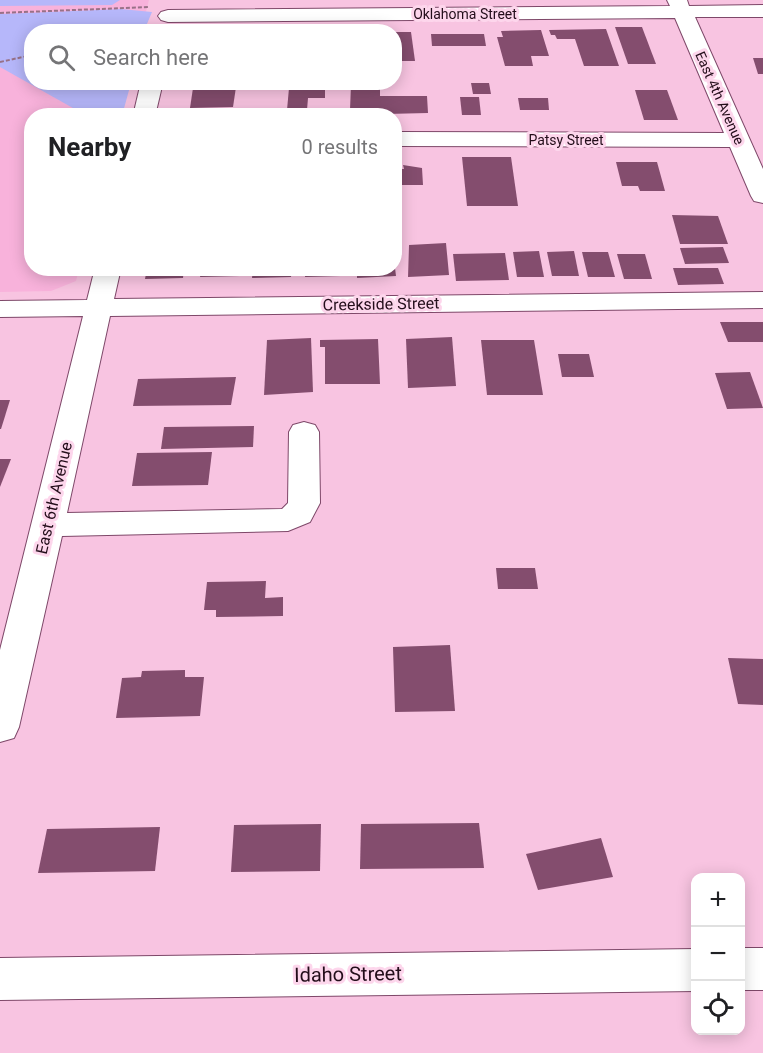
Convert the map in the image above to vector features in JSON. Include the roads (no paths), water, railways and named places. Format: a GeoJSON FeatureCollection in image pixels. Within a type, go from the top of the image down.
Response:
{"type":"FeatureCollection","features":[{"type":"Feature","properties":{"kind":"street","name":"Oklahoma Street"},"geometry":{"type":"LineString","coordinates":[[161,16],[679,6],[763,11]]}},
{"type":"Feature","properties":{"kind":"street","name":"East 4th Avenue"},"geometry":{"type":"LineString","coordinates":[[679,6],[763,194]]}},
{"type":"Feature","properties":{"kind":"street"},"geometry":{"type":"LineString","coordinates":[[146,108],[150,90]]}},
{"type":"Feature","properties":{"kind":"street","name":"Patsy Street"},"geometry":{"type":"LineString","coordinates":[[402,139],[738,140]]}},
{"type":"Feature","properties":{"kind":"street","name":"East 6th Avenue"},"geometry":{"type":"LineString","coordinates":[[0,727],[106,276]]}},
{"type":"Feature","properties":{"kind":"street","name":"Creekside Street"},"geometry":{"type":"LineString","coordinates":[[0,309],[763,300]]}},
{"type":"Feature","properties":{"kind":"street"},"geometry":{"type":"LineString","coordinates":[[48,525],[288,520],[298,514],[304,503],[304,432]]}},
{"type":"Feature","properties":{"kind":"street"},"geometry":{"type":"LineString","coordinates":[[745,969],[763,969]]}},
{"type":"Feature","properties":{"kind":"street","name":"Idaho Street"},"geometry":{"type":"LineString","coordinates":[[0,979],[691,970]]}}]}
